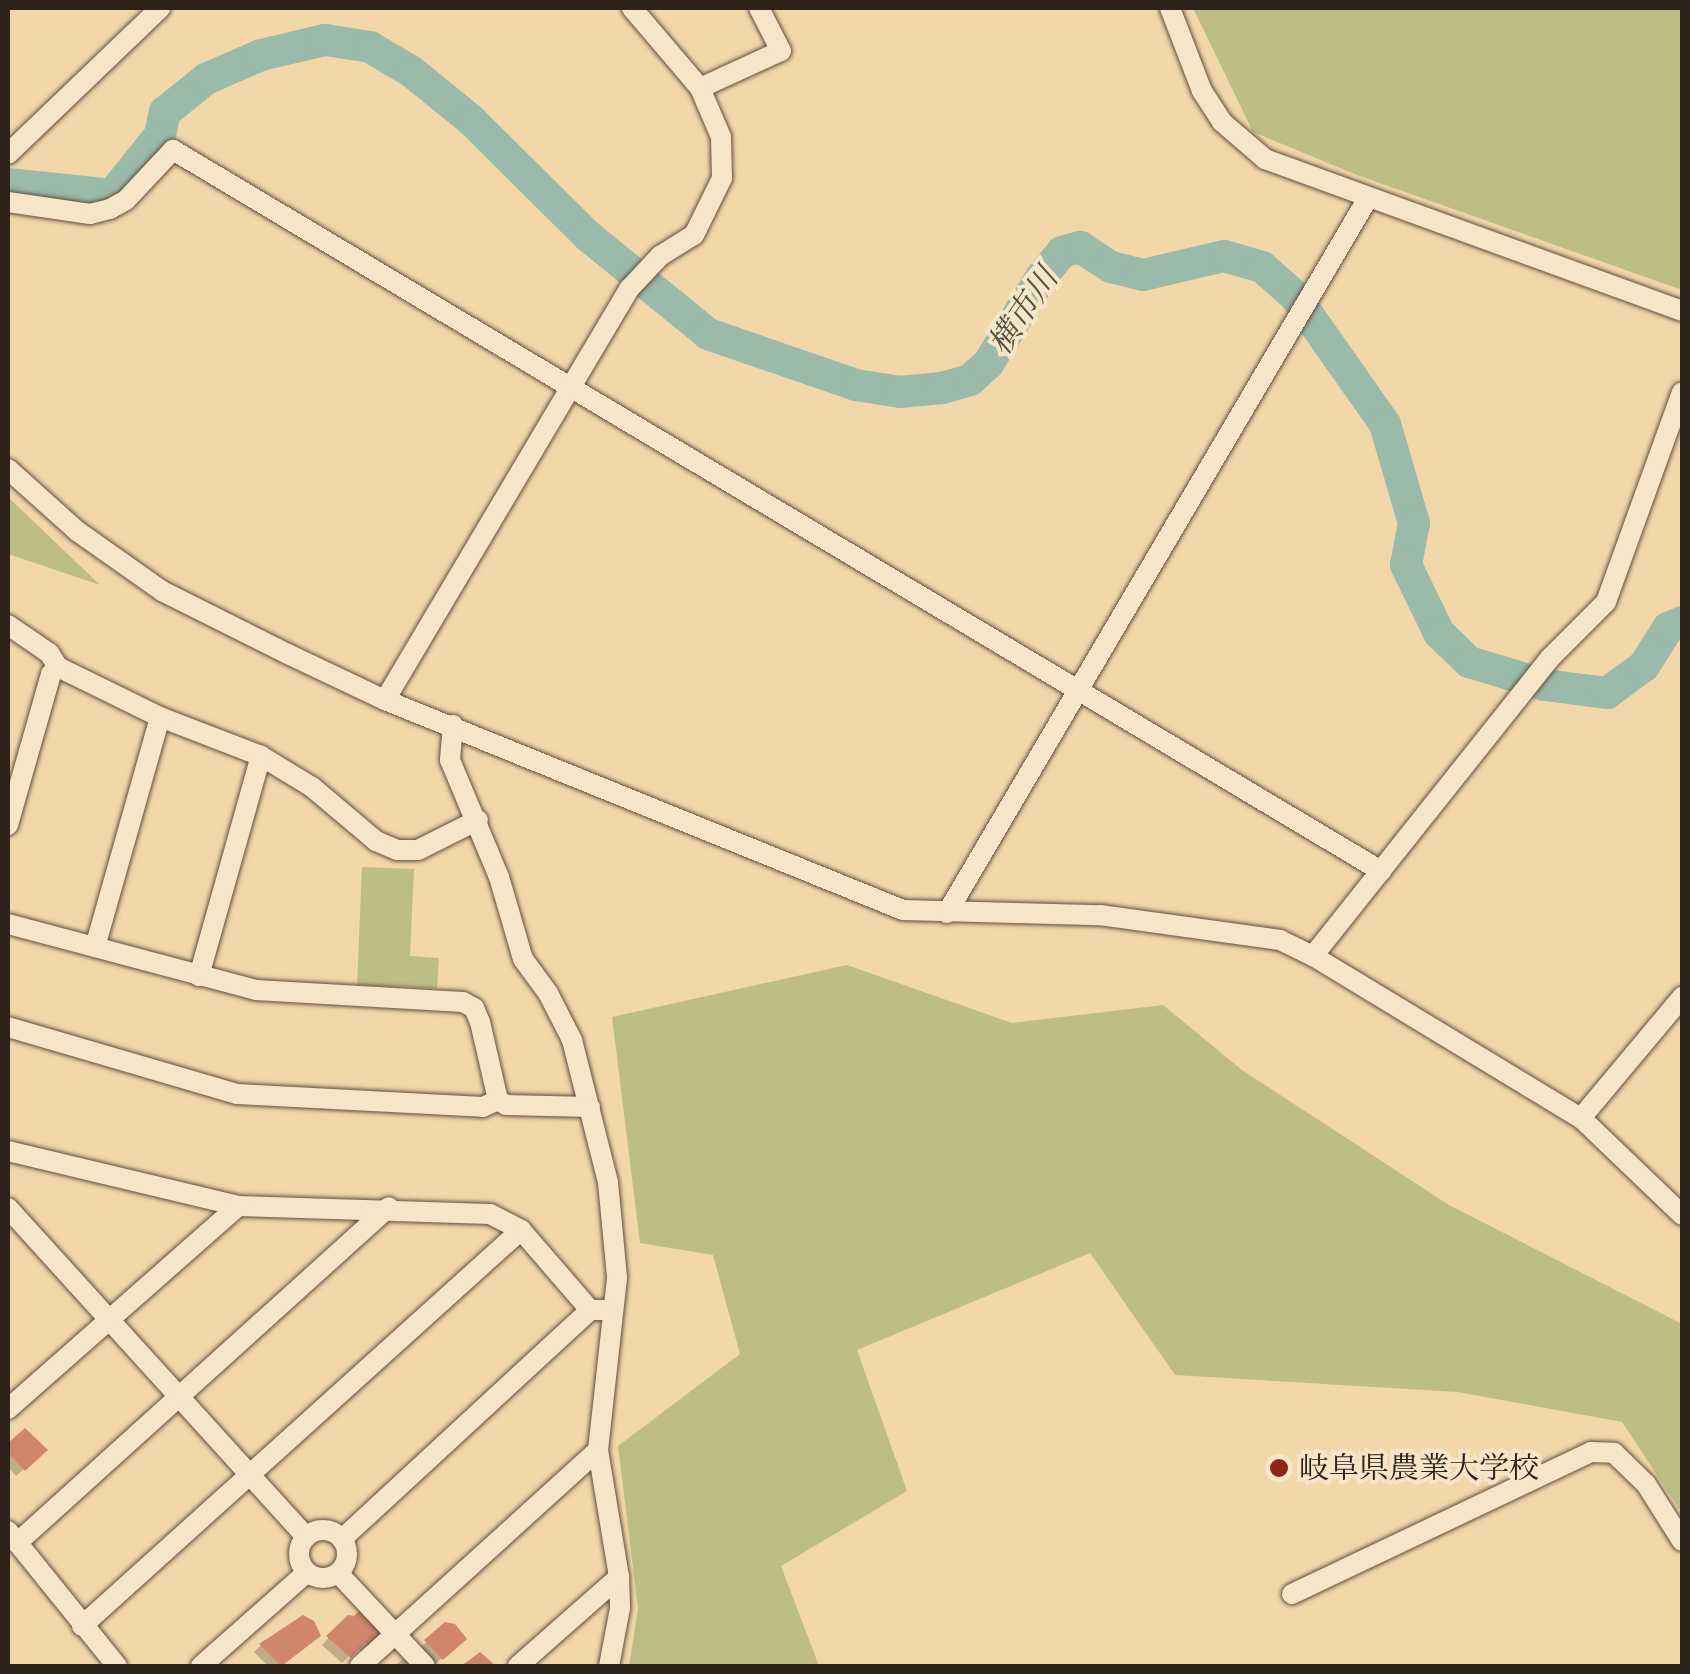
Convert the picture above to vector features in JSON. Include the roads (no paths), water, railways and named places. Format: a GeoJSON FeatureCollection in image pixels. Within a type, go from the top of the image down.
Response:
{"type":"FeatureCollection","features":[{"type":"Feature","properties":{"kind":"street"},"geometry":{"type":"LineString","coordinates":[[8,154],[160,8]]}},
{"type":"Feature","properties":{"kind":"street"},"geometry":{"type":"LineString","coordinates":[[385,700],[630,288],[660,256],[694,235],[722,178],[721,137],[700,88],[632,8]]}},
{"type":"Feature","properties":{"kind":"street"},"geometry":{"type":"LineString","coordinates":[[700,88],[780,51],[759,8]]}},
{"type":"Feature","properties":{"kind":"street"},"geometry":{"type":"LineString","coordinates":[[1170,8],[1202,91],[1244,144],[1290,171],[1682,311]]}},
{"type":"Feature","properties":{"kind":"street"},"geometry":{"type":"LineString","coordinates":[[8,202],[90,214],[110,210],[126,200],[173,150],[571,383],[1381,870]]}},
{"type":"Feature","properties":{"kind":"street"},"geometry":{"type":"LineString","coordinates":[[947,913],[1368,198]]}},
{"type":"Feature","properties":{"kind":"street"},"geometry":{"type":"LineString","coordinates":[[1313,956],[1550,658],[1606,602],[1682,392]]}},
{"type":"Feature","properties":{"kind":"street"},"geometry":{"type":"LineString","coordinates":[[8,468],[77,531],[162,591],[385,700],[903,910],[1100,915],[1188,924],[1280,940],[1313,956],[1581,1118],[1682,1214]]}},
{"type":"Feature","properties":{"kind":"street"},"geometry":{"type":"LineString","coordinates":[[8,624],[49,653],[58,667],[160,717],[261,756],[312,787],[376,841],[397,850],[418,850],[478,820]]}},
{"type":"Feature","properties":{"kind":"street"},"geometry":{"type":"LineString","coordinates":[[8,822],[51,674],[58,667]]}},
{"type":"Feature","properties":{"kind":"street"},"geometry":{"type":"LineString","coordinates":[[95,947],[160,717]]}},
{"type":"Feature","properties":{"kind":"street"},"geometry":{"type":"LineString","coordinates":[[453,725],[450,760],[478,820],[516,942],[572,1040],[608,1182],[618,1278],[598,1450],[619,1576],[620,1608],[609,1666]]}},
{"type":"Feature","properties":{"kind":"street"},"geometry":{"type":"LineString","coordinates":[[199,976],[261,756]]}},
{"type":"Feature","properties":{"kind":"street"},"geometry":{"type":"LineString","coordinates":[[8,924],[199,976],[290,995],[463,1002],[474,1008],[480,1022],[498,1100],[506,1105],[590,1107]]}},
{"type":"Feature","properties":{"kind":"street"},"geometry":{"type":"LineString","coordinates":[[1581,1118],[1682,997]]}},
{"type":"Feature","properties":{"kind":"street"},"geometry":{"type":"LineString","coordinates":[[8,1027],[237,1094],[482,1107],[498,1100]]}},
{"type":"Feature","properties":{"kind":"street"},"geometry":{"type":"LineString","coordinates":[[8,1151],[238,1206],[490,1214],[521,1230],[590,1310]]}},
{"type":"Feature","properties":{"kind":"street"},"geometry":{"type":"LineString","coordinates":[[8,1408],[238,1206]]}},
{"type":"Feature","properties":{"kind":"street"},"geometry":{"type":"LineString","coordinates":[[8,1208],[306,1537]]}},
{"type":"Feature","properties":{"kind":"street"},"geometry":{"type":"LineString","coordinates":[[117,1666],[12,1537],[179,1398],[389,1208]]}},
{"type":"Feature","properties":{"kind":"street"},"geometry":{"type":"LineString","coordinates":[[82,1626],[521,1230]]}},
{"type":"Feature","properties":{"kind":"street"},"geometry":{"type":"LineString","coordinates":[[342,1539],[590,1310],[616,1310]]}},
{"type":"Feature","properties":{"kind":"street"},"geometry":{"type":"LineString","coordinates":[[360,1666],[598,1450]]}},
{"type":"Feature","properties":{"kind":"street"},"geometry":{"type":"LineString","coordinates":[[1292,1594],[1591,1452],[1614,1453],[1646,1484],[1682,1541]]}},
{"type":"Feature","properties":{"kind":"street"},"geometry":{"type":"LineString","coordinates":[[328,1530],[342,1539],[346,1560],[338,1573],[326,1578],[306,1572],[299,1552],[306,1537],[328,1530]]}},
{"type":"Feature","properties":{"kind":"street"},"geometry":{"type":"LineString","coordinates":[[201,1666],[306,1572]]}},
{"type":"Feature","properties":{"kind":"street"},"geometry":{"type":"LineString","coordinates":[[338,1573],[426,1666]]}},
{"type":"Feature","properties":{"kind":"street"},"geometry":{"type":"LineString","coordinates":[[518,1666],[619,1576]]}},
{"type":"Feature","properties":{"kind":"waterway","name":"横市川"},"geometry":{"type":"LineString","coordinates":[[8,184],[112,195],[160,135],[165,112],[206,79],[261,55],[325,40],[370,47],[412,72],[471,120],[588,236],[708,334],[856,385],[900,392],[942,388],[970,380],[988,364],[1042,276],[1062,252],[1080,247],[1111,267],[1143,275],[1224,256],[1262,267],[1295,296],[1385,424],[1414,523],[1406,565],[1439,633],[1469,662],[1545,685],[1607,693],[1644,666],[1668,628],[1682,622]]}},
{"type":"Feature","properties":{"kind":"place","name":"岐阜県農業大学校"},"geometry":{"type":"Point","coordinates":[1279,1468]}}]}
